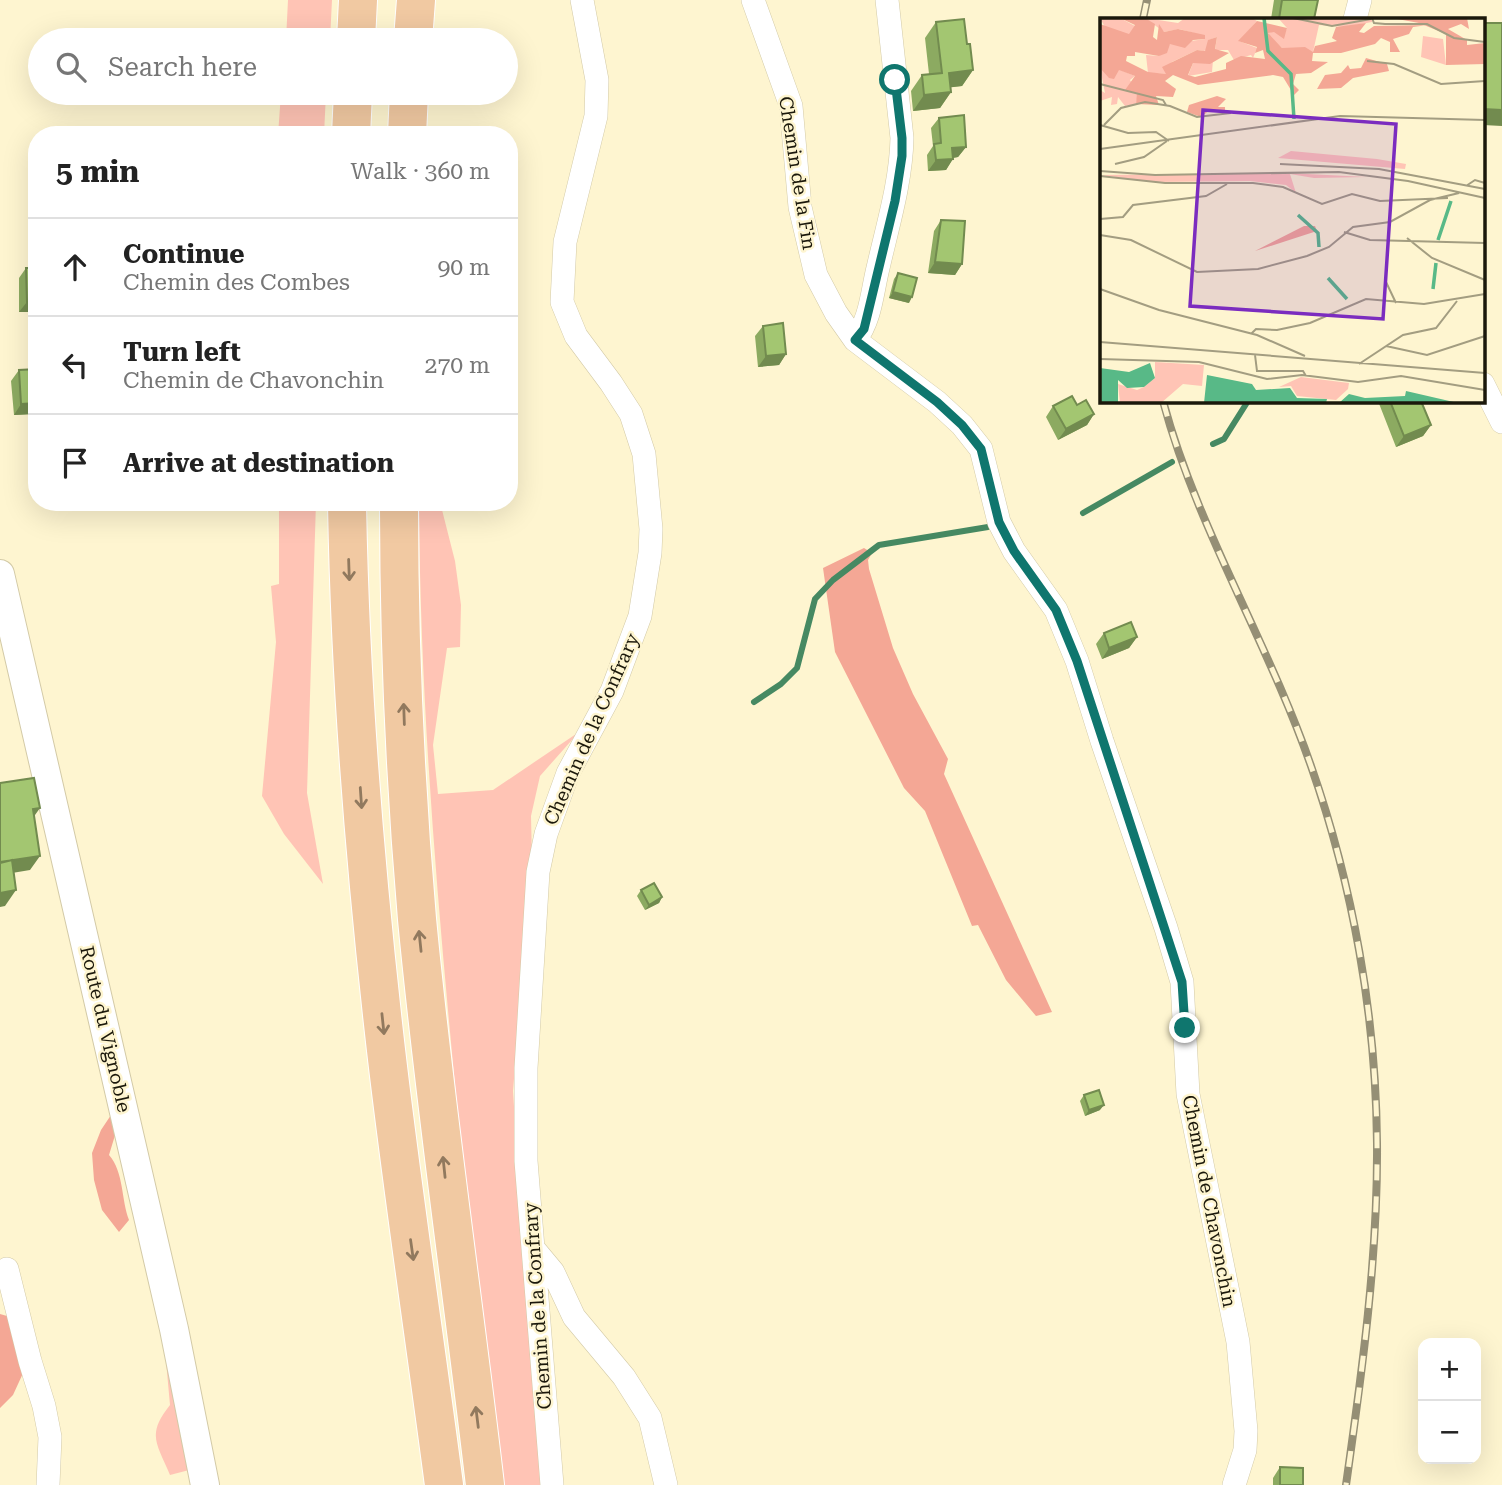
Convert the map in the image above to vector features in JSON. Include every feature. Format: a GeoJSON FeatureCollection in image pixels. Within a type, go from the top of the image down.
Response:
{"type":"FeatureCollection","features":[{"type":"Feature","properties":{"kind":"highway"},"geometry":{"type":"LineString","coordinates":[[357,28],[358,0]]}},
{"type":"Feature","properties":{"kind":"highway"},"geometry":{"type":"LineString","coordinates":[[414,28],[416,0]]}},
{"type":"Feature","properties":{"kind":"highway"},"geometry":{"type":"LineString","coordinates":[[351,126],[352,105]]}},
{"type":"Feature","properties":{"kind":"highway"},"geometry":{"type":"LineString","coordinates":[[407,126],[408,105]]}},
{"type":"Feature","properties":{"kind":"highway"},"geometry":{"type":"LineString","coordinates":[[347,511],[355,707],[372,920],[404,1190],[444,1485]]}},
{"type":"Feature","properties":{"kind":"highway"},"geometry":{"type":"LineString","coordinates":[[398,511],[405,732],[418,919],[446,1181],[485,1485]]}},
{"type":"Feature","properties":{"kind":"street","name":"Chemin de la Confrary"},"geometry":{"type":"LineString","coordinates":[[552,1485],[526,1161],[526,1068],[538,872],[546,834],[568,773],[612,691],[640,616],[651,529],[644,454],[631,414],[576,336],[562,302],[565,242],[596,116],[597,80],[582,0]]}},
{"type":"Feature","properties":{"kind":"street","name":"Chemin de la Fin"},"geometry":{"type":"LineString","coordinates":[[753,0],[791,106],[800,207],[816,275],[836,313],[855,340]]}},
{"type":"Feature","properties":{"kind":"street"},"geometry":{"type":"LineString","coordinates":[[855,340],[864,329],[895,201],[902,156],[887,0]]}},
{"type":"Feature","properties":{"kind":"street"},"geometry":{"type":"LineString","coordinates":[[1355,18],[1360,0]]}},
{"type":"Feature","properties":{"kind":"street","name":"Chemin de Chavonchin"},"geometry":{"type":"LineString","coordinates":[[855,340],[937,402],[962,425],[981,449],[999,522],[1014,551],[1056,610],[1077,661],[1166,928],[1182,982],[1188,1094],[1238,1342],[1247,1432],[1245,1450],[1234,1485]]}},
{"type":"Feature","properties":{"kind":"street"},"geometry":{"type":"LineString","coordinates":[[1484,386],[1502,422]]}},
{"type":"Feature","properties":{"kind":"street","name":"Route du Vignoble"},"geometry":{"type":"LineString","coordinates":[[0,574],[174,1329],[205,1485]]}},
{"type":"Feature","properties":{"kind":"street"},"geometry":{"type":"LineString","coordinates":[[533,1248],[552,1272],[574,1317],[624,1377],[650,1419],[666,1485]]}},
{"type":"Feature","properties":{"kind":"street"},"geometry":{"type":"LineString","coordinates":[[7,1269],[50,1437],[48,1485]]}},
{"type":"Feature","properties":{"kind":"shaded area"},"geometry":{"type":"Polygon","coordinates":[[[288,0],[332,0],[331,28],[287,28],[288,0]]]}},
{"type":"Feature","properties":{"kind":"shaded area"},"geometry":{"type":"Polygon","coordinates":[[[280,105],[325,105],[324,126],[279,126],[280,105]]]}},
{"type":"Feature","properties":{"kind":"shaded area"},"geometry":{"type":"Polygon","coordinates":[[[279,511],[316,511],[307,793],[323,884],[284,834],[262,796],[276,642],[271,586],[279,584],[279,511]]]}},
{"type":"Feature","properties":{"kind":"shaded area"},"geometry":{"type":"Polygon","coordinates":[[[419,511],[442,511],[455,561],[461,605],[460,647],[447,648],[433,745],[438,794],[493,790],[579,732],[540,776],[531,816],[532,861],[513,1091],[526,1292],[546,1485],[504,1485],[461,1144],[442,947],[426,725],[419,511]]]}},
{"type":"Feature","properties":{"kind":"shaded area"},"geometry":{"type":"Polygon","coordinates":[[[864,548],[872,553],[868,560],[869,569],[893,648],[913,694],[948,759],[944,774],[1052,1012],[1036,1016],[1006,980],[978,925],[972,926],[925,811],[904,788],[835,652],[823,568],[864,548]]]}},
{"type":"Feature","properties":{"kind":"shaded area"},"geometry":{"type":"Polygon","coordinates":[[[111,1115],[116,1132],[109,1155],[120,1178],[129,1220],[119,1232],[102,1210],[94,1180],[92,1153],[101,1130],[111,1115]]]}},
{"type":"Feature","properties":{"kind":"shaded area"},"geometry":{"type":"Polygon","coordinates":[[[0,1314],[7,1316],[24,1371],[13,1395],[0,1408],[0,1314]]]}},
{"type":"Feature","properties":{"kind":"shaded area"},"geometry":{"type":"Polygon","coordinates":[[[165,1350],[193,1469],[170,1475],[156,1439],[158,1424],[170,1405],[165,1350]]]}},
{"type":"Feature","properties":{"kind":"building"},"geometry":{"type":"Polygon","coordinates":[[[1282,0],[1318,0],[1314,18],[1279,18],[1282,0]]]}},
{"type":"Feature","properties":{"kind":"building"},"geometry":{"type":"Polygon","coordinates":[[[964,19],[973,70],[949,73],[951,92],[924,95],[922,75],[942,73],[936,22],[964,19]]]}},
{"type":"Feature","properties":{"kind":"building"},"geometry":{"type":"Polygon","coordinates":[[[1484,23],[1502,23],[1502,110],[1484,109],[1484,23]]]}},
{"type":"Feature","properties":{"kind":"building"},"geometry":{"type":"Polygon","coordinates":[[[964,115],[966,147],[952,148],[953,159],[936,160],[934,144],[941,143],[939,118],[964,115]]]}},
{"type":"Feature","properties":{"kind":"building"},"geometry":{"type":"Polygon","coordinates":[[[941,220],[965,221],[962,264],[935,262],[941,220]]]}},
{"type":"Feature","properties":{"kind":"building"},"geometry":{"type":"Polygon","coordinates":[[[26,268],[28,268],[28,302],[26,268]]]}},
{"type":"Feature","properties":{"kind":"building"},"geometry":{"type":"Polygon","coordinates":[[[898,273],[917,278],[912,297],[893,292],[898,273]]]}},
{"type":"Feature","properties":{"kind":"building"},"geometry":{"type":"Polygon","coordinates":[[[783,323],[786,354],[766,356],[763,326],[783,323]]]}},
{"type":"Feature","properties":{"kind":"building"},"geometry":{"type":"Polygon","coordinates":[[[19,370],[28,370],[28,404],[21,404],[19,370]]]}},
{"type":"Feature","properties":{"kind":"building"},"geometry":{"type":"Polygon","coordinates":[[[1072,396],[1077,405],[1086,400],[1094,414],[1066,429],[1053,406],[1072,396]]]}},
{"type":"Feature","properties":{"kind":"building"},"geometry":{"type":"Polygon","coordinates":[[[1390,402],[1421,402],[1431,425],[1404,436],[1390,402]]]}},
{"type":"Feature","properties":{"kind":"building"},"geometry":{"type":"Polygon","coordinates":[[[1131,622],[1137,637],[1109,648],[1104,633],[1131,622]]]}},
{"type":"Feature","properties":{"kind":"building"},"geometry":{"type":"Polygon","coordinates":[[[34,778],[40,808],[33,809],[40,856],[0,862],[0,783],[34,778]]]}},
{"type":"Feature","properties":{"kind":"building"},"geometry":{"type":"Polygon","coordinates":[[[12,860],[16,890],[0,893],[0,863],[12,860]]]}},
{"type":"Feature","properties":{"kind":"building"},"geometry":{"type":"Polygon","coordinates":[[[654,883],[662,897],[649,905],[641,890],[654,883]]]}},
{"type":"Feature","properties":{"kind":"building"},"geometry":{"type":"Polygon","coordinates":[[[1099,1090],[1104,1105],[1089,1110],[1084,1095],[1099,1090]]]}},
{"type":"Feature","properties":{"kind":"building"},"geometry":{"type":"Polygon","coordinates":[[[1280,1467],[1303,1468],[1303,1485],[1280,1485],[1280,1467]]]}},
{"type":"Feature","properties":{"kind":"waterway"},"geometry":{"type":"LineString","coordinates":[[1213,444],[1224,439],[1247,402]]}},
{"type":"Feature","properties":{"kind":"waterway"},"geometry":{"type":"LineString","coordinates":[[1083,513],[1172,462]]}},
{"type":"Feature","properties":{"kind":"waterway"},"geometry":{"type":"LineString","coordinates":[[754,702],[781,684],[797,668],[815,599],[833,580],[879,545],[988,527]]}},
{"type":"Feature","properties":{"kind":"railway"},"geometry":{"type":"LineString","coordinates":[[1143,18],[1147,0]]}},
{"type":"Feature","properties":{"kind":"railway"},"geometry":{"type":"LineString","coordinates":[[1163,402],[1194,494],[1275,675],[1311,766],[1339,858],[1359,952],[1367,1000],[1376,1095],[1377,1186],[1368,1314],[1346,1485]]}},
{"type":"Feature","properties":{"kind":"route"},"geometry":{"type":"LineString","coordinates":[[895,80],[902,156],[895,201],[864,329],[855,340],[937,402],[962,425],[981,449],[999,522],[1014,551],[1056,610],[1077,661],[1182,982],[1185,1028]]}}]}
